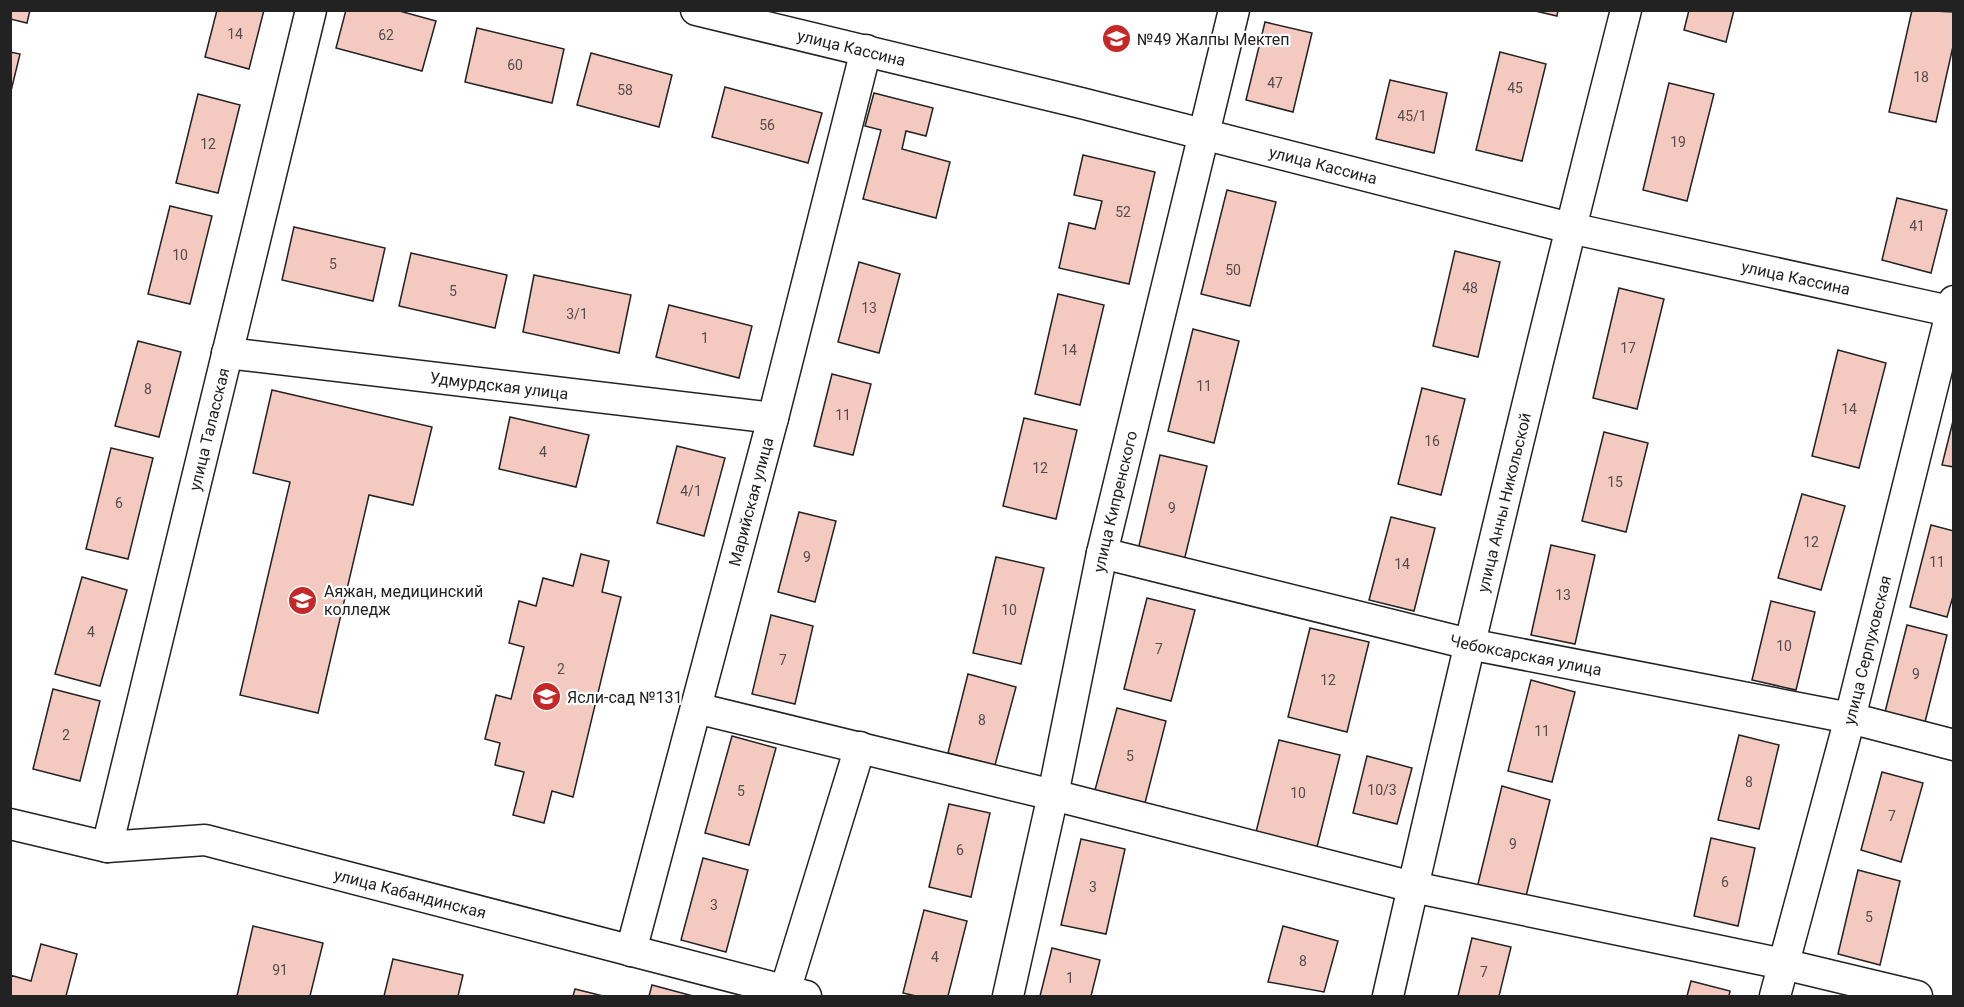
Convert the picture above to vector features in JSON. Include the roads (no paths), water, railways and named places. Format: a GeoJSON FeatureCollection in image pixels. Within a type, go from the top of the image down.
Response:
{"type":"FeatureCollection","features":[{"type":"Feature","properties":{"kind":"street","name":"улица Таласская"},"geometry":{"type":"LineString","coordinates":[[107,847],[311,10]]}},
{"type":"Feature","properties":{"kind":"street","name":"улица Кассина"},"geometry":{"type":"LineString","coordinates":[[696,10],[1204,133],[1570,228],[1953,308]]}},
{"type":"Feature","properties":{"kind":"street","name":"улица Кипренского"},"geometry":{"type":"LineString","coordinates":[[1008,996],[1053,795],[1102,553],[1234,10]]}},
{"type":"Feature","properties":{"kind":"street","name":"улица Анны Никольской"},"geometry":{"type":"LineString","coordinates":[[1388,996],[1469,644],[1570,228],[1626,10]]}},
{"type":"Feature","properties":{"kind":"street","name":"Марийская улица"},"geometry":{"type":"LineString","coordinates":[[630,951],[773,418],[866,50]]}},
{"type":"Feature","properties":{"kind":"street","name":"улица Серпуховская"},"geometry":{"type":"LineString","coordinates":[[1774,996],[1850,718],[1953,308]]}},
{"type":"Feature","properties":{"kind":"street","name":"Удмурдская улица"},"geometry":{"type":"LineString","coordinates":[[227,353],[773,418]]}},
{"type":"Feature","properties":{"kind":"street","name":"Чебоксарская улица"},"geometry":{"type":"LineString","coordinates":[[1102,553],[1469,644],[1850,718],[1953,745]]}},
{"type":"Feature","properties":{"kind":"street"},"geometry":{"type":"LineString","coordinates":[[696,708],[1053,795],[1413,887],[1783,964],[1917,996]]}},
{"type":"Feature","properties":{"kind":"street"},"geometry":{"type":"LineString","coordinates":[[796,994],[860,747]]}},
{"type":"Feature","properties":{"kind":"street","name":"улица Кабандинская"},"geometry":{"type":"LineString","coordinates":[[10,824],[107,847],[205,840],[796,994]]}},
{"type":"Feature","properties":{"kind":"place","name":"№49 Жалпы Мектеп"},"geometry":{"type":"Point","coordinates":[1116,39]}},
{"type":"Feature","properties":{"kind":"place","name":"Аяжан, медицинский колледж"},"geometry":{"type":"Point","coordinates":[303,600]}},
{"type":"Feature","properties":{"kind":"place","name":"Ясли-сад №131"},"geometry":{"type":"Point","coordinates":[546,697]}}]}
